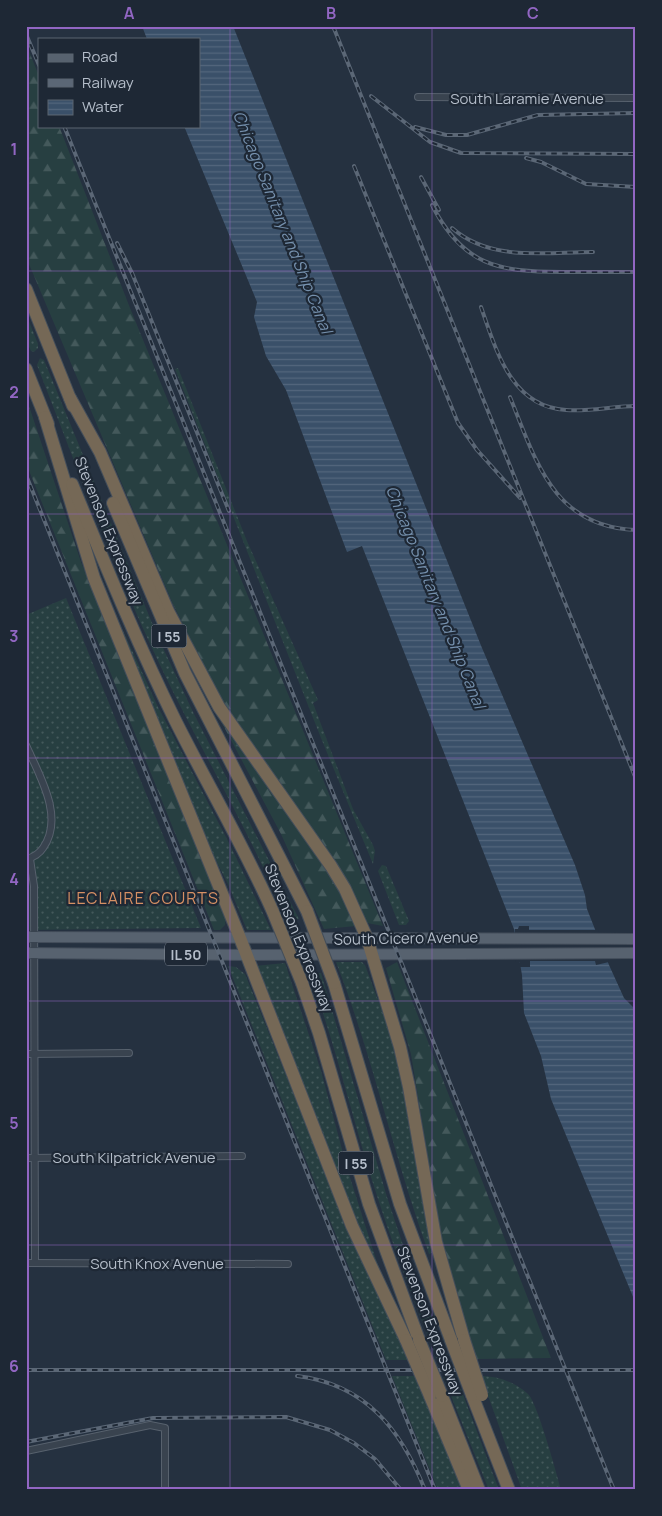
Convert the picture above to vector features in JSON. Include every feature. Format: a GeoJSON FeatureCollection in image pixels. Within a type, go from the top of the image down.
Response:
{"type":"FeatureCollection","features":[{"type":"Feature","properties":{"kind":"highway","name":"Stevenson Expressway"},"geometry":{"type":"LineString","coordinates":[[26,289],[136,561],[186,673],[307,911],[334,983],[400,1204],[451,1340],[477,1395]]}},
{"type":"Feature","properties":{"kind":"highway","name":"I 55"},"geometry":{"type":"LineString","coordinates":[[26,369],[45,417]]}},
{"type":"Feature","properties":{"kind":"highway"},"geometry":{"type":"LineString","coordinates":[[70,398],[100,452],[168,611],[204,683],[218,707],[330,866],[345,890],[367,938],[400,1047],[409,1087],[436,1242],[464,1340],[477,1395]]}},
{"type":"Feature","properties":{"kind":"highway","name":"Stevenson Expressway"},"geometry":{"type":"LineString","coordinates":[[45,417],[143,651],[198,764],[257,875],[302,983],[319,1033],[369,1204],[419,1340],[436,1396],[479,1490]]}},
{"type":"Feature","properties":{"kind":"highway"},"geometry":{"type":"LineString","coordinates":[[45,417],[94,578],[240,938],[352,1226],[406,1340],[436,1396],[469,1490]]}},
{"type":"Feature","properties":{"kind":"highway","name":"I 55"},"geometry":{"type":"LineString","coordinates":[[477,1395],[482,1423],[509,1490]]}},
{"type":"Feature","properties":{"kind":"main road","name":"South Cicero Avenue"},"geometry":{"type":"LineString","coordinates":[[30,937],[515,937],[636,939]]}},
{"type":"Feature","properties":{"kind":"main road","name":"South Cicero Avenue"},"geometry":{"type":"LineString","coordinates":[[30,953],[246,955],[515,952],[636,953]]}},
{"type":"Feature","properties":{"kind":"street","name":"South Laramie Avenue"},"geometry":{"type":"LineString","coordinates":[[418,97],[636,98]]}},
{"type":"Feature","properties":{"kind":"street"},"geometry":{"type":"LineString","coordinates":[[26,745],[46,791],[50,813],[50,835],[36,856],[28,859],[34,886],[30,937],[30,1158],[35,1263]]}},
{"type":"Feature","properties":{"kind":"street"},"geometry":{"type":"LineString","coordinates":[[30,1054],[129,1053]]}},
{"type":"Feature","properties":{"kind":"street","name":"South Kilpatrick Avenue"},"geometry":{"type":"LineString","coordinates":[[30,1158],[242,1156]]}},
{"type":"Feature","properties":{"kind":"street","name":"South Knox Avenue"},"geometry":{"type":"LineString","coordinates":[[26,1263],[288,1264]]}},
{"type":"Feature","properties":{"kind":"street"},"geometry":{"type":"LineString","coordinates":[[26,1450],[150,1425],[165,1428],[166,1490]]}},
{"type":"Feature","properties":{"kind":"green space"},"geometry":{"type":"Polygon","coordinates":[[[26,44],[38,74],[38,128],[60,128],[130,308],[383,926],[367,923],[349,884],[224,707],[172,602],[26,257],[26,44]]]}},
{"type":"Feature","properties":{"kind":"green space"},"geometry":{"type":"Polygon","coordinates":[[[26,314],[38,344],[38,348],[34,352],[31,351],[26,340],[26,314]]]}},
{"type":"Feature","properties":{"kind":"green space"},"geometry":{"type":"Polygon","coordinates":[[[40,358],[44,360],[157,635],[193,712],[299,919],[287,920],[273,887],[159,663],[126,590],[81,478],[37,365],[40,358]]]}},
{"type":"Feature","properties":{"kind":"green space"},"geometry":{"type":"Polygon","coordinates":[[[178,368],[247,541],[318,700],[313,703],[353,809],[373,845],[375,851],[373,864],[175,369],[178,368]]]}},
{"type":"Feature","properties":{"kind":"green space"},"geometry":{"type":"Polygon","coordinates":[[[26,397],[81,562],[226,917],[225,925],[220,930],[214,930],[26,463],[26,397]]]}},
{"type":"Feature","properties":{"kind":"green space"},"geometry":{"type":"Polygon","coordinates":[[[66,598],[201,928],[26,930],[26,615],[66,598]]]}},
{"type":"Feature","properties":{"kind":"green space"},"geometry":{"type":"Polygon","coordinates":[[[108,598],[158,707],[228,841],[271,930],[247,930],[228,884],[207,843],[108,598]]]}},
{"type":"Feature","properties":{"kind":"green space"},"geometry":{"type":"Polygon","coordinates":[[[215,710],[333,878],[356,926],[324,929],[281,834],[215,710]]]}},
{"type":"Feature","properties":{"kind":"green space"},"geometry":{"type":"Polygon","coordinates":[[[382,865],[386,866],[409,921],[406,925],[399,925],[378,871],[382,865]]]}},
{"type":"Feature","properties":{"kind":"green space"},"geometry":{"type":"Polygon","coordinates":[[[336,962],[362,962],[365,965],[388,1027],[398,1060],[432,1253],[429,1254],[416,1218],[361,1034],[336,962]]]}},
{"type":"Feature","properties":{"kind":"green space"},"geometry":{"type":"Polygon","coordinates":[[[397,962],[551,1358],[476,1359],[441,1236],[411,1054],[386,968],[397,962]]]}},
{"type":"Feature","properties":{"kind":"green space"},"geometry":{"type":"Polygon","coordinates":[[[285,963],[321,1071],[347,1168],[382,1278],[351,1208],[255,966],[285,963]]]}},
{"type":"Feature","properties":{"kind":"green space"},"geometry":{"type":"Polygon","coordinates":[[[228,966],[236,967],[245,974],[312,1140],[408,1360],[386,1360],[228,966]]]}},
{"type":"Feature","properties":{"kind":"green space"},"geometry":{"type":"Polygon","coordinates":[[[309,973],[321,973],[387,1197],[405,1251],[449,1359],[437,1359],[402,1268],[371,1177],[334,1049],[309,973]]]}},
{"type":"Feature","properties":{"kind":"green space"},"geometry":{"type":"Polygon","coordinates":[[[392,1376],[415,1376],[463,1490],[438,1490],[392,1376]]]}},
{"type":"Feature","properties":{"kind":"green space"},"geometry":{"type":"Polygon","coordinates":[[[443,1376],[456,1376],[499,1490],[489,1490],[443,1376]]]}},
{"type":"Feature","properties":{"kind":"green space"},"geometry":{"type":"Polygon","coordinates":[[[481,1376],[506,1380],[528,1394],[541,1424],[561,1490],[522,1490],[481,1376]]]}},
{"type":"Feature","properties":{"kind":"water","name":"Chicago Sanitary and Ship Canal"},"geometry":{"type":"Polygon","coordinates":[[[142,26],[233,26],[482,648],[575,865],[585,895],[587,909],[609,965],[624,998],[636,1010],[636,1304],[551,1099],[541,1056],[524,1013],[522,975],[514,929],[362,546],[347,552],[286,390],[266,356],[254,317],[257,302],[185,128],[200,128],[200,38],[147,38],[142,26]]]}},
{"type":"Feature","properties":{"kind":"pier"},"geometry":{"type":"Polygon","coordinates":[[[519,926],[529,926],[529,930],[598,930],[609,962],[596,965],[595,961],[530,961],[530,967],[520,967],[520,962],[516,962],[515,953],[515,929],[518,929],[519,926]]]}},
{"type":"Feature","properties":{"kind":"railway"},"geometry":{"type":"LineString","coordinates":[[333,26],[636,779]]}},
{"type":"Feature","properties":{"kind":"railway"},"geometry":{"type":"LineString","coordinates":[[26,34],[38,63]]}},
{"type":"Feature","properties":{"kind":"railway"},"geometry":{"type":"LineString","coordinates":[[371,96],[430,142],[461,153],[636,154]]}},
{"type":"Feature","properties":{"kind":"railway"},"geometry":{"type":"LineString","coordinates":[[415,127],[446,135],[467,135],[538,115],[636,113]]}},
{"type":"Feature","properties":{"kind":"railway"},"geometry":{"type":"LineString","coordinates":[[65,128],[614,1490]]}},
{"type":"Feature","properties":{"kind":"railway"},"geometry":{"type":"LineString","coordinates":[[526,158],[541,162],[586,184],[636,187]]}},
{"type":"Feature","properties":{"kind":"railway"},"geometry":{"type":"LineString","coordinates":[[354,166],[458,423],[477,450],[520,498]]}},
{"type":"Feature","properties":{"kind":"railway"},"geometry":{"type":"LineString","coordinates":[[421,177],[439,210]]}},
{"type":"Feature","properties":{"kind":"railway"},"geometry":{"type":"LineString","coordinates":[[432,205],[444,225],[470,253],[501,267],[540,272],[636,272]]}},
{"type":"Feature","properties":{"kind":"railway"},"geometry":{"type":"LineString","coordinates":[[452,228],[467,239],[501,251],[519,253],[593,252]]}},
{"type":"Feature","properties":{"kind":"railway"},"geometry":{"type":"LineString","coordinates":[[117,243],[132,273],[229,511]]}},
{"type":"Feature","properties":{"kind":"railway"},"geometry":{"type":"LineString","coordinates":[[481,307],[500,358],[519,387],[532,399],[547,406],[566,410],[636,406]]}},
{"type":"Feature","properties":{"kind":"railway"},"geometry":{"type":"LineString","coordinates":[[510,397],[539,466],[552,486],[567,503],[585,517],[608,526],[636,530]]}},
{"type":"Feature","properties":{"kind":"railway"},"geometry":{"type":"LineString","coordinates":[[26,475],[435,1490]]}},
{"type":"Feature","properties":{"kind":"railway"},"geometry":{"type":"LineString","coordinates":[[26,1370],[636,1370]]}},
{"type":"Feature","properties":{"kind":"railway"},"geometry":{"type":"LineString","coordinates":[[297,1376],[321,1381],[342,1389],[378,1413],[392,1429],[404,1448],[425,1490]]}},
{"type":"Feature","properties":{"kind":"railway"},"geometry":{"type":"LineString","coordinates":[[26,1442],[153,1418],[286,1417],[330,1430],[354,1443],[375,1459],[401,1490]]}},
{"type":"Feature","properties":{"kind":"district","name":"LECLAIRE COURTS"},"geometry":{"type":"Point","coordinates":[143,898]}}]}
